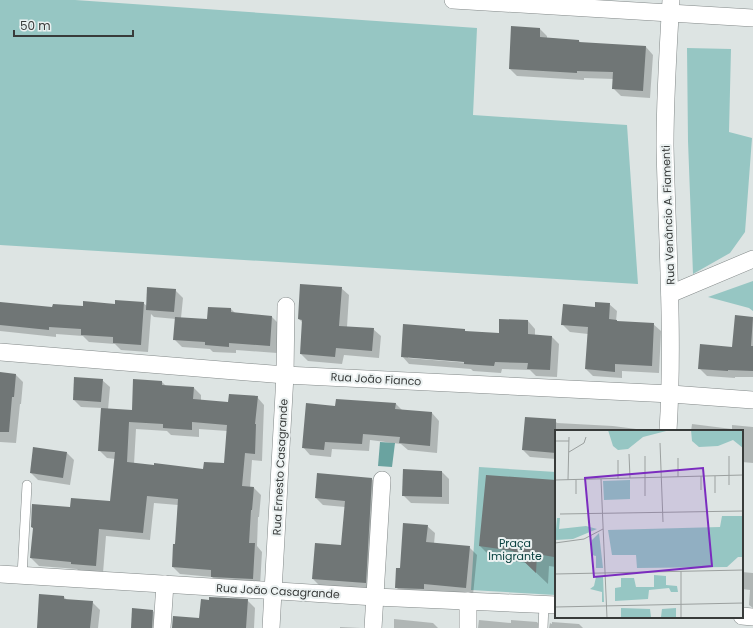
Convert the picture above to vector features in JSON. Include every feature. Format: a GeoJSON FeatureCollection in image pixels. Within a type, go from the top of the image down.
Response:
{"type":"FeatureCollection","features":[{"type":"Feature","properties":{"kind":"street"},"geometry":{"type":"LineString","coordinates":[[453,0],[671,6],[753,18]]}},
{"type":"Feature","properties":{"kind":"street","name":"Rua Venâncio A. Fiamenti"},"geometry":{"type":"LineString","coordinates":[[668,430],[670,394],[670,294],[665,144],[668,40],[671,6]]}},
{"type":"Feature","properties":{"kind":"street"},"geometry":{"type":"LineString","coordinates":[[670,294],[753,259]]}},
{"type":"Feature","properties":{"kind":"street","name":"Rua Ernesto Casagrande"},"geometry":{"type":"LineString","coordinates":[[271,628],[285,374],[286,306]]}},
{"type":"Feature","properties":{"kind":"street","name":"Rua João Fianco"},"geometry":{"type":"LineString","coordinates":[[0,352],[285,374],[670,394],[753,400]]}},
{"type":"Feature","properties":{"kind":"street"},"geometry":{"type":"LineString","coordinates":[[373,628],[382,480]]}},
{"type":"Feature","properties":{"kind":"street","name":"Rua João Casagrande"},"geometry":{"type":"LineString","coordinates":[[0,574],[375,597],[550,604]]}},
{"type":"Feature","properties":{"kind":"street"},"geometry":{"type":"LineString","coordinates":[[162,628],[165,584]]}},
{"type":"Feature","properties":{"kind":"street"},"geometry":{"type":"LineString","coordinates":[[468,601],[468,628]]}},
{"type":"Feature","properties":{"kind":"street"},"geometry":{"type":"LineString","coordinates":[[743,616],[753,617]]}},
{"type":"Feature","properties":{"kind":"lane"},"geometry":{"type":"LineString","coordinates":[[22,576],[27,485]]}},
{"type":"Feature","properties":{"kind":"lane"},"geometry":{"type":"LineString","coordinates":[[543,628],[550,604]]}},
{"type":"Feature","properties":{"kind":"green space"},"geometry":{"type":"Polygon","coordinates":[[[0,0],[75,0],[477,28],[473,115],[627,125],[638,284],[0,245],[0,0]]]}},
{"type":"Feature","properties":{"kind":"green space"},"geometry":{"type":"Polygon","coordinates":[[[687,48],[731,49],[729,132],[752,138],[745,232],[730,253],[693,274],[688,141],[687,48]]]}},
{"type":"Feature","properties":{"kind":"green space"},"geometry":{"type":"Polygon","coordinates":[[[753,281],[753,311],[749,308],[708,297],[753,281]]]}},
{"type":"Feature","properties":{"kind":"green space","name":"Praça Imigrante"},"geometry":{"type":"Polygon","coordinates":[[[479,467],[555,472],[555,595],[471,590],[479,467]]]}},
{"type":"Feature","properties":{"kind":"shaded area"},"geometry":{"type":"Polygon","coordinates":[[[380,442],[395,443],[392,467],[378,466],[380,442]]]}},
{"type":"Feature","properties":{"kind":"building"},"geometry":{"type":"Polygon","coordinates":[[[511,26],[540,28],[540,37],[579,40],[579,42],[646,46],[643,91],[612,89],[613,72],[577,71],[577,73],[509,69],[511,26]]]}},
{"type":"Feature","properties":{"kind":"building"},"geometry":{"type":"Polygon","coordinates":[[[300,284],[342,287],[339,326],[374,328],[372,351],[336,348],[335,357],[300,354],[302,320],[298,319],[300,284]]]}},
{"type":"Feature","properties":{"kind":"building"},"geometry":{"type":"Polygon","coordinates":[[[147,287],[176,289],[174,312],[146,310],[147,287]]]}},
{"type":"Feature","properties":{"kind":"building"},"geometry":{"type":"Polygon","coordinates":[[[115,300],[144,302],[141,345],[113,343],[113,337],[81,335],[81,329],[49,327],[49,330],[0,325],[0,302],[52,307],[53,304],[83,306],[83,301],[115,304],[115,300]]]}},
{"type":"Feature","properties":{"kind":"building"},"geometry":{"type":"Polygon","coordinates":[[[595,302],[610,303],[609,319],[617,321],[654,323],[652,366],[615,364],[615,372],[585,369],[588,327],[561,325],[563,304],[595,307],[595,302]]]}},
{"type":"Feature","properties":{"kind":"building"},"geometry":{"type":"Polygon","coordinates":[[[208,307],[231,308],[231,312],[272,316],[270,346],[229,343],[229,347],[205,345],[205,342],[173,340],[175,317],[207,319],[208,307]]]}},
{"type":"Feature","properties":{"kind":"building"},"geometry":{"type":"Polygon","coordinates":[[[735,315],[753,317],[751,346],[753,346],[753,371],[698,369],[700,344],[732,347],[735,315]]]}},
{"type":"Feature","properties":{"kind":"building"},"geometry":{"type":"Polygon","coordinates":[[[499,319],[528,320],[528,334],[552,336],[550,370],[527,369],[528,363],[495,362],[494,366],[401,357],[403,324],[499,333],[499,319]]]}},
{"type":"Feature","properties":{"kind":"building"},"geometry":{"type":"Polygon","coordinates":[[[0,372],[16,374],[14,397],[12,397],[9,432],[0,432],[0,372]]]}},
{"type":"Feature","properties":{"kind":"building"},"geometry":{"type":"Polygon","coordinates":[[[74,377],[103,379],[101,402],[73,400],[74,377]]]}},
{"type":"Feature","properties":{"kind":"building"},"geometry":{"type":"Polygon","coordinates":[[[133,379],[162,381],[162,385],[194,387],[193,399],[228,402],[229,394],[258,396],[255,424],[255,454],[245,453],[242,486],[254,487],[249,543],[255,543],[253,579],[211,577],[211,570],[172,567],[178,499],[147,496],[143,533],[99,529],[96,566],[30,558],[33,528],[31,527],[32,504],[70,507],[71,498],[110,501],[115,452],[98,451],[101,408],[132,410],[133,379]],[[129,422],[127,462],[154,465],[154,463],[203,469],[204,462],[224,463],[227,425],[192,422],[192,430],[163,428],[163,424],[129,422]]]}},
{"type":"Feature","properties":{"kind":"building"},"geometry":{"type":"Polygon","coordinates":[[[336,399],[396,403],[395,409],[432,412],[430,446],[399,443],[400,437],[363,434],[362,444],[325,442],[324,450],[302,448],[306,403],[335,406],[336,399]]]}},
{"type":"Feature","properties":{"kind":"building"},"geometry":{"type":"Polygon","coordinates":[[[525,417],[556,419],[555,453],[522,450],[525,417]]]}},
{"type":"Feature","properties":{"kind":"building"},"geometry":{"type":"Polygon","coordinates":[[[33,447],[67,452],[63,478],[30,473],[33,447]]]}},
{"type":"Feature","properties":{"kind":"building"},"geometry":{"type":"Polygon","coordinates":[[[403,469],[442,471],[442,497],[402,496],[403,469]]]}},
{"type":"Feature","properties":{"kind":"building"},"geometry":{"type":"Polygon","coordinates":[[[317,473],[372,478],[366,583],[312,579],[315,543],[341,545],[345,501],[315,498],[317,473]]]}},
{"type":"Feature","properties":{"kind":"building"},"geometry":{"type":"Polygon","coordinates":[[[486,475],[555,480],[554,557],[537,554],[536,573],[513,551],[479,546],[486,475]]]}},
{"type":"Feature","properties":{"kind":"building"},"geometry":{"type":"Polygon","coordinates":[[[403,523],[428,525],[426,542],[470,546],[466,588],[424,584],[424,589],[395,588],[396,568],[400,568],[403,523]]]}},
{"type":"Feature","properties":{"kind":"building"},"geometry":{"type":"Polygon","coordinates":[[[39,594],[64,596],[64,599],[93,601],[90,628],[37,628],[39,594]]]}},
{"type":"Feature","properties":{"kind":"building"},"geometry":{"type":"Polygon","coordinates":[[[209,597],[248,599],[246,628],[172,628],[173,616],[199,618],[201,599],[209,600],[209,597]]]}},
{"type":"Feature","properties":{"kind":"building"},"geometry":{"type":"Polygon","coordinates":[[[132,608],[153,610],[152,628],[131,628],[132,608]]]}}]}
